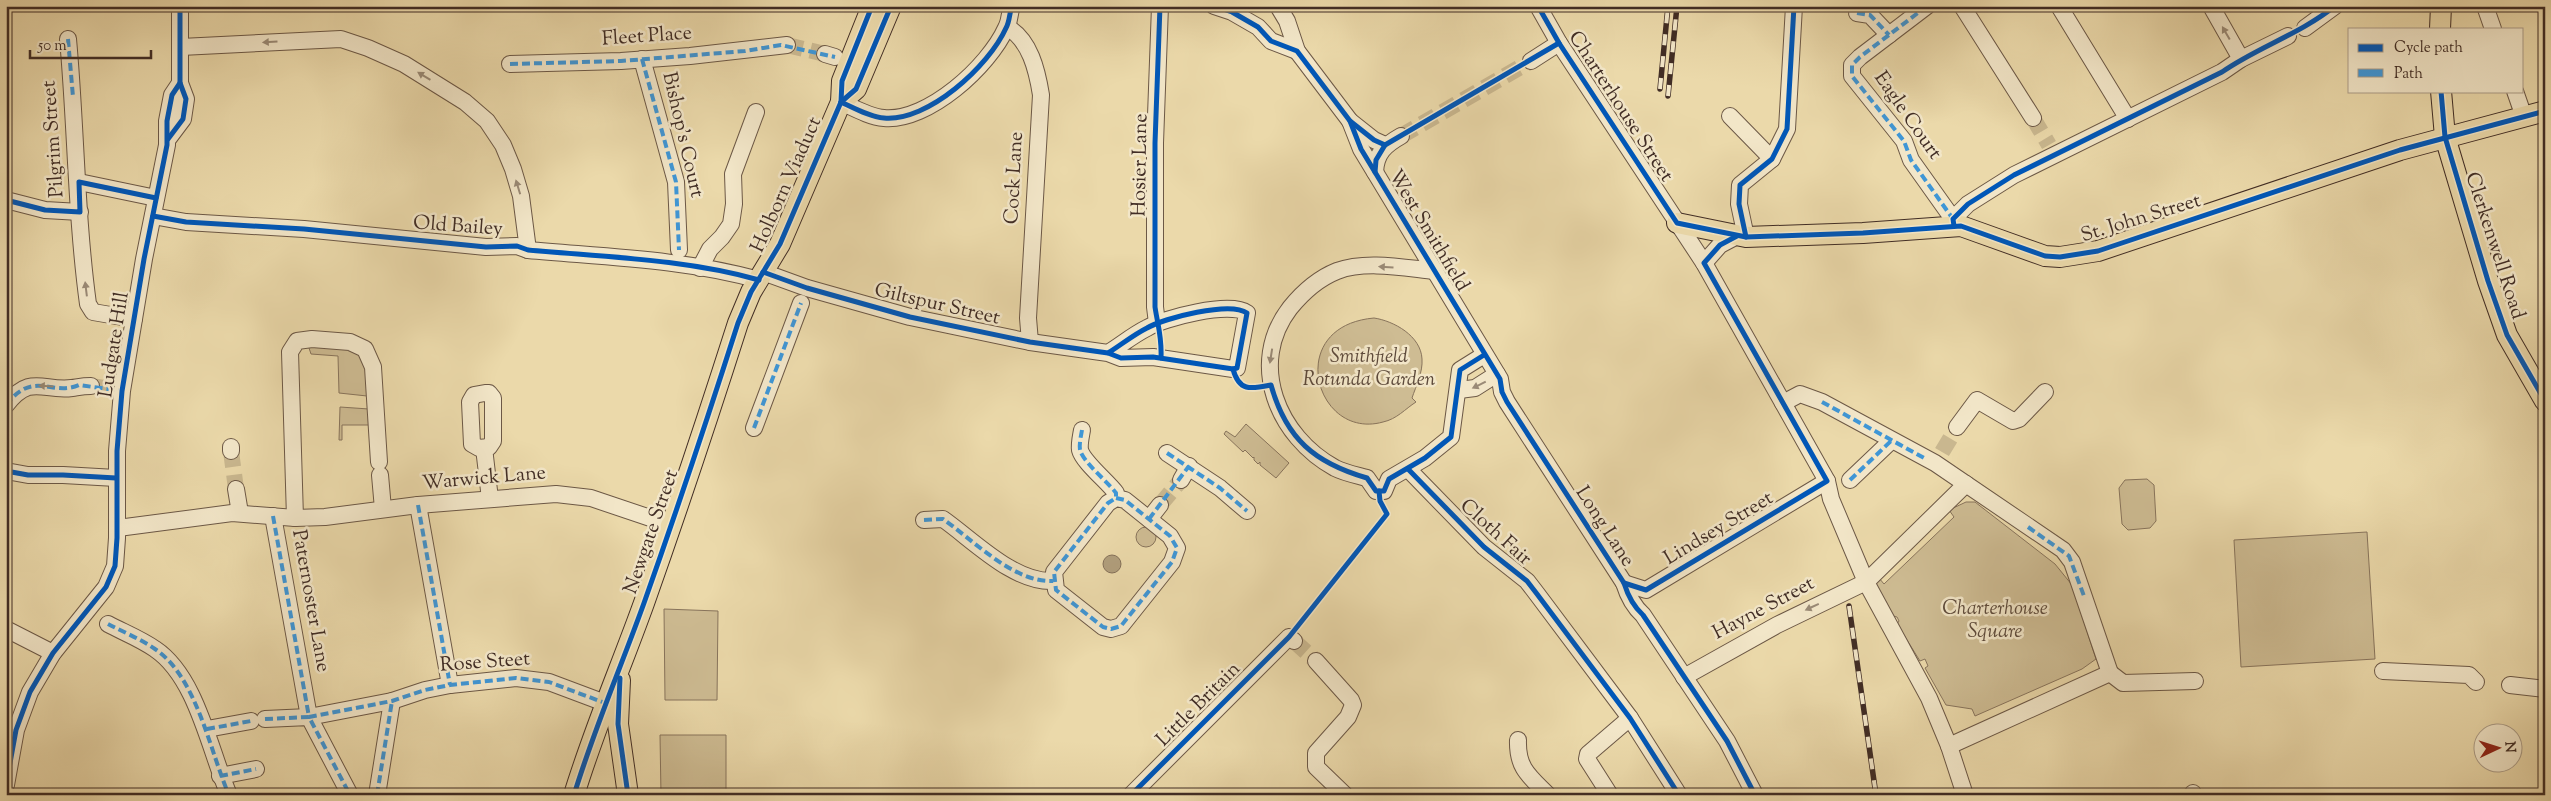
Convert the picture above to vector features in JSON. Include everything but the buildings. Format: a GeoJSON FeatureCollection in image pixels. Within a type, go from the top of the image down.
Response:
{"type":"FeatureCollection","features":[{"type":"Feature","properties":{"kind":"main road","name":"Holborn Viaduct"},"geometry":{"type":"LineString","coordinates":[[761,276],[780,244],[841,102],[842,81],[872,6]]}},
{"type":"Feature","properties":{"kind":"main road","name":"Holborn Viaduct"},"geometry":{"type":"LineString","coordinates":[[841,102],[856,89],[891,6]]}},
{"type":"Feature","properties":{"kind":"main road"},"geometry":{"type":"LineString","coordinates":[[2440,28],[2441,6]]}},
{"type":"Feature","properties":{"kind":"main road","name":"Clerkenwell Road"},"geometry":{"type":"LineString","coordinates":[[2440,92],[2445,137],[2463,203],[2507,335],[2545,401]]}},
{"type":"Feature","properties":{"kind":"main road","name":"St. John Street"},"geometry":{"type":"LineString","coordinates":[[1677,223],[1742,236],[1863,233],[1954,222],[2045,256],[2060,257],[2098,251],[2400,150],[2545,111]]}},
{"type":"Feature","properties":{"kind":"main road","name":"Newgate Street"},"geometry":{"type":"LineString","coordinates":[[574,795],[605,703],[620,670],[671,525],[738,323],[761,276]]}},
{"type":"Feature","properties":{"kind":"main road"},"geometry":{"type":"LineString","coordinates":[[620,670],[618,724],[628,795]]}},
{"type":"Feature","properties":{"kind":"street","name":"Ludgate Hill"},"geometry":{"type":"LineString","coordinates":[[6,785],[19,722],[30,692],[53,653],[88,612],[106,587],[115,566],[118,528],[116,390],[134,319],[168,139],[167,122],[172,95],[180,83],[180,6]]}},
{"type":"Feature","properties":{"kind":"street"},"geometry":{"type":"LineString","coordinates":[[841,102],[882,118],[900,117],[918,111],[959,86],[994,48],[1007,27],[1012,6]]}},
{"type":"Feature","properties":{"kind":"street","name":"Hosier Lane"},"geometry":{"type":"LineString","coordinates":[[1157,323],[1154,307],[1155,156],[1160,6]]}},
{"type":"Feature","properties":{"kind":"street"},"geometry":{"type":"LineString","coordinates":[[1214,6],[1232,12],[1258,27],[1271,41],[1297,51]]}},
{"type":"Feature","properties":{"kind":"street","name":"West Smithfield"},"geometry":{"type":"LineString","coordinates":[[1278,6],[1287,22],[1297,51],[1350,121],[1374,140],[1385,145]]}},
{"type":"Feature","properties":{"kind":"street","name":"Charterhouse Street"},"geometry":{"type":"LineString","coordinates":[[1538,6],[1560,43],[1704,263],[1827,482],[1831,499],[1866,582]]}},
{"type":"Feature","properties":{"kind":"street"},"geometry":{"type":"LineString","coordinates":[[1704,263],[1720,246],[1742,236],[1739,204],[1740,185],[1772,159],[1787,129],[1794,6]]}},
{"type":"Feature","properties":{"kind":"street","name":"Eagle Court"},"geometry":{"type":"LineString","coordinates":[[1927,6],[1860,57],[1852,66],[1852,76],[1904,141],[1911,160],[1954,222]]}},
{"type":"Feature","properties":{"kind":"street"},"geometry":{"type":"LineString","coordinates":[[1962,6],[2033,118]]}},
{"type":"Feature","properties":{"kind":"street"},"geometry":{"type":"LineString","coordinates":[[2059,6],[2128,119]]}},
{"type":"Feature","properties":{"kind":"street"},"geometry":{"type":"LineString","coordinates":[[2212,6],[2241,59]]}},
{"type":"Feature","properties":{"kind":"street"},"geometry":{"type":"LineString","coordinates":[[2305,28],[2335,6]]}},
{"type":"Feature","properties":{"kind":"street"},"geometry":{"type":"LineString","coordinates":[[2485,6],[2493,28]]}},
{"type":"Feature","properties":{"kind":"street"},"geometry":{"type":"LineString","coordinates":[[1857,12],[1870,15],[1889,35]]}},
{"type":"Feature","properties":{"kind":"street","name":"Cock Lane"},"geometry":{"type":"LineString","coordinates":[[1007,27],[1019,34],[1025,42],[1039,82],[1041,96],[1028,318],[1030,342]]}},
{"type":"Feature","properties":{"kind":"street"},"geometry":{"type":"LineString","coordinates":[[1954,222],[1968,204],[2052,150],[2128,119],[2222,72],[2241,59],[2288,36]]}},
{"type":"Feature","properties":{"kind":"street","name":"Pilgrim Street"},"geometry":{"type":"LineString","coordinates":[[68,39],[79,182],[81,240],[90,308],[96,313],[134,319]]}},
{"type":"Feature","properties":{"kind":"street"},"geometry":{"type":"LineString","coordinates":[[181,47],[341,39],[368,48],[404,64],[465,102],[487,121],[503,144],[521,196],[528,250]]}},
{"type":"Feature","properties":{"kind":"street"},"geometry":{"type":"LineString","coordinates":[[1531,60],[1560,43]]}},
{"type":"Feature","properties":{"kind":"street","name":"Fleet Place"},"geometry":{"type":"LineString","coordinates":[[510,64],[642,59],[787,45]]}},
{"type":"Feature","properties":{"kind":"street","name":"Bishop's Court"},"geometry":{"type":"LineString","coordinates":[[642,59],[676,182],[679,250]]}},
{"type":"Feature","properties":{"kind":"street"},"geometry":{"type":"LineString","coordinates":[[2515,92],[2524,117]]}},
{"type":"Feature","properties":{"kind":"street"},"geometry":{"type":"LineString","coordinates":[[700,268],[710,249],[731,224],[734,204],[733,174],[756,112]]}},
{"type":"Feature","properties":{"kind":"street"},"geometry":{"type":"LineString","coordinates":[[1730,116],[1772,159]]}},
{"type":"Feature","properties":{"kind":"street","name":"West Smithfield"},"geometry":{"type":"LineString","coordinates":[[1350,121],[1361,149],[1497,374]]}},
{"type":"Feature","properties":{"kind":"street"},"geometry":{"type":"LineString","coordinates":[[1375,172],[1376,160],[1385,145],[1401,136]]}},
{"type":"Feature","properties":{"kind":"street"},"geometry":{"type":"LineString","coordinates":[[79,182],[156,198]]}},
{"type":"Feature","properties":{"kind":"street"},"geometry":{"type":"LineString","coordinates":[[6,200],[45,210],[80,212]]}},
{"type":"Feature","properties":{"kind":"street","name":"Old Bailey"},"geometry":{"type":"LineString","coordinates":[[153,216],[186,222],[323,231],[486,247],[517,246],[528,250],[761,276]]}},
{"type":"Feature","properties":{"kind":"street","name":"West Smithfield"},"geometry":{"type":"LineString","coordinates":[[1435,271],[1368,267],[1337,271],[1303,292],[1284,317],[1274,338],[1269,373],[1278,408],[1290,430],[1314,454],[1333,467],[1367,478],[1382,473],[1389,479],[1408,469],[1451,437],[1460,370],[1484,354]]}},
{"type":"Feature","properties":{"kind":"street","name":"Giltspur Street"},"geometry":{"type":"LineString","coordinates":[[761,276],[910,317],[1030,342],[1108,353]]}},
{"type":"Feature","properties":{"kind":"street"},"geometry":{"type":"LineString","coordinates":[[754,428],[801,303]]}},
{"type":"Feature","properties":{"kind":"street"},"geometry":{"type":"LineString","coordinates":[[1206,310],[1246,311],[1247,313],[1237,368],[1153,357],[1121,358],[1108,353],[1157,323],[1206,310]]}},
{"type":"Feature","properties":{"kind":"street"},"geometry":{"type":"LineString","coordinates":[[295,518],[291,444],[290,352],[292,346],[302,339],[350,342],[365,350],[374,367],[383,509]]}},
{"type":"Feature","properties":{"kind":"street"},"geometry":{"type":"LineString","coordinates":[[1458,390],[1475,388],[1497,374]]}},
{"type":"Feature","properties":{"kind":"street","name":"Long Lane"},"geometry":{"type":"LineString","coordinates":[[1497,374],[1507,402],[1624,583],[1628,597],[1643,615],[1727,741],[1755,795]]}},
{"type":"Feature","properties":{"kind":"street"},"geometry":{"type":"LineString","coordinates":[[6,405],[22,390],[35,385],[72,388],[79,385],[91,386]]}},
{"type":"Feature","properties":{"kind":"street"},"geometry":{"type":"LineString","coordinates":[[1957,427],[1977,400],[2013,421],[2019,419],[2045,392]]}},
{"type":"Feature","properties":{"kind":"street"},"geometry":{"type":"LineString","coordinates":[[1783,403],[1800,394],[1822,402],[1891,441],[1934,458],[1966,484],[2069,556],[2110,673],[2123,683],[2195,681]]}},
{"type":"Feature","properties":{"kind":"street"},"geometry":{"type":"LineString","coordinates":[[1082,430],[1080,449],[1084,458],[1116,493],[1116,498]]}},
{"type":"Feature","properties":{"kind":"street"},"geometry":{"type":"LineString","coordinates":[[1850,480],[1891,441]]}},
{"type":"Feature","properties":{"kind":"street"},"geometry":{"type":"LineString","coordinates":[[484,448],[490,498]]}},
{"type":"Feature","properties":{"kind":"street"},"geometry":{"type":"LineString","coordinates":[[1167,453],[1185,473],[1247,511]]}},
{"type":"Feature","properties":{"kind":"street","name":"Cloth Fair"},"geometry":{"type":"LineString","coordinates":[[1408,469],[1484,547],[1527,581],[1630,718],[1679,795]]}},
{"type":"Feature","properties":{"kind":"street"},"geometry":{"type":"LineString","coordinates":[[6,471],[28,475],[116,478]]}},
{"type":"Feature","properties":{"kind":"street","name":"Lindsey Street"},"geometry":{"type":"LineString","coordinates":[[1646,590],[1827,482]]}},
{"type":"Feature","properties":{"kind":"street"},"geometry":{"type":"LineString","coordinates":[[1965,795],[1949,746],[1929,698],[1866,582],[1966,484]]}},
{"type":"Feature","properties":{"kind":"street"},"geometry":{"type":"LineString","coordinates":[[236,488],[240,513]]}},
{"type":"Feature","properties":{"kind":"street","name":"Warwick Lane"},"geometry":{"type":"LineString","coordinates":[[118,528],[240,513],[295,518],[490,498],[577,495],[671,525]]}},
{"type":"Feature","properties":{"kind":"street"},"geometry":{"type":"LineString","coordinates":[[1116,498],[1125,500],[1170,536],[1177,548],[1172,562],[1120,626],[1111,628],[1103,627],[1056,590],[1053,581],[1054,572],[1108,503],[1116,498]]}},
{"type":"Feature","properties":{"kind":"street"},"geometry":{"type":"LineString","coordinates":[[418,505],[450,685]]}},
{"type":"Feature","properties":{"kind":"street"},"geometry":{"type":"LineString","coordinates":[[1149,519],[1160,505]]}},
{"type":"Feature","properties":{"kind":"street","name":"Paternoster Lane"},"geometry":{"type":"LineString","coordinates":[[273,516],[309,717],[350,795]]}},
{"type":"Feature","properties":{"kind":"street"},"geometry":{"type":"LineString","coordinates":[[924,520],[943,519],[993,558],[1019,573],[1046,582],[1053,581]]}},
{"type":"Feature","properties":{"kind":"street","name":"Hayne Street"},"geometry":{"type":"LineString","coordinates":[[1684,677],[1777,625],[1866,582]]}},
{"type":"Feature","properties":{"kind":"street"},"geometry":{"type":"LineString","coordinates":[[1624,583],[1646,590],[1643,615]]}},
{"type":"Feature","properties":{"kind":"street"},"geometry":{"type":"LineString","coordinates":[[108,624],[157,649],[179,674],[207,729],[220,776],[229,795]]}},
{"type":"Feature","properties":{"kind":"street"},"geometry":{"type":"LineString","coordinates":[[6,630],[53,653]]}},
{"type":"Feature","properties":{"kind":"street","name":"Little Britain"},"geometry":{"type":"LineString","coordinates":[[1131,795],[1289,637],[1294,641]]}},
{"type":"Feature","properties":{"kind":"street"},"geometry":{"type":"LineString","coordinates":[[1316,661],[1351,700],[1353,705],[1348,717],[1316,753],[1315,760],[1316,767],[1345,795]]}},
{"type":"Feature","properties":{"kind":"street"},"geometry":{"type":"LineString","coordinates":[[2383,671],[2469,675],[2476,682]]}},
{"type":"Feature","properties":{"kind":"street"},"geometry":{"type":"LineString","coordinates":[[1949,746],[2110,673]]}},
{"type":"Feature","properties":{"kind":"street","name":"Rose Steet"},"geometry":{"type":"LineString","coordinates":[[207,729],[258,720],[309,717],[392,701],[425,690],[450,685],[516,678],[549,682],[605,703]]}},
{"type":"Feature","properties":{"kind":"street"},"geometry":{"type":"LineString","coordinates":[[2510,685],[2545,689]]}},
{"type":"Feature","properties":{"kind":"street"},"geometry":{"type":"LineString","coordinates":[[377,795],[392,701]]}},
{"type":"Feature","properties":{"kind":"street"},"geometry":{"type":"LineString","coordinates":[[1610,795],[1587,759],[1588,754],[1630,718]]}},
{"type":"Feature","properties":{"kind":"street"},"geometry":{"type":"LineString","coordinates":[[1518,740],[1518,756],[1521,766],[1548,795]]}},
{"type":"Feature","properties":{"kind":"street"},"geometry":{"type":"LineString","coordinates":[[220,776],[256,768]]}},
{"type":"Feature","properties":{"kind":"green space","name":"Smithfield Rotunda Garden"},"geometry":{"type":"Polygon","coordinates":[[[1374,318],[1398,326],[1412,337],[1420,351],[1422,359],[1421,369],[1412,398],[1416,402],[1388,421],[1359,423],[1340,415],[1326,400],[1319,380],[1319,359],[1327,340],[1345,326],[1374,318]]]}},
{"type":"Feature","properties":{"kind":"green space"},"geometry":{"type":"Polygon","coordinates":[[[307,342],[350,346],[367,359],[367,396],[339,393],[338,356],[311,354],[307,342]]]}},
{"type":"Feature","properties":{"kind":"green space"},"geometry":{"type":"Polygon","coordinates":[[[340,407],[369,409],[372,425],[342,425],[342,440],[339,440],[340,407]]]}},
{"type":"Feature","properties":{"kind":"green space"},"geometry":{"type":"Polygon","coordinates":[[[1246,424],[1289,463],[1276,478],[1260,465],[1260,462],[1258,464],[1254,457],[1245,450],[1243,452],[1224,434],[1226,431],[1235,437],[1246,424]]]}},
{"type":"Feature","properties":{"kind":"green space"},"geometry":{"type":"Polygon","coordinates":[[[2147,479],[2154,485],[2156,521],[2150,528],[2128,530],[2122,524],[2119,488],[2125,480],[2147,479]]]}},
{"type":"Feature","properties":{"kind":"green space","name":"Charterhouse Square"},"geometry":{"type":"Polygon","coordinates":[[[1966,502],[1975,502],[2055,564],[2072,585],[2096,659],[2082,669],[1975,716],[1972,709],[1946,705],[1925,668],[1928,666],[1925,659],[1920,661],[1897,624],[1899,621],[1897,617],[1893,616],[1875,582],[1879,578],[1884,584],[1954,517],[1949,510],[1966,502]]]}},
{"type":"Feature","properties":{"kind":"green space"},"geometry":{"type":"Polygon","coordinates":[[[1146,527],[1153,530],[1156,537],[1153,544],[1146,547],[1139,544],[1136,537],[1139,530],[1146,527]]]}},
{"type":"Feature","properties":{"kind":"green space"},"geometry":{"type":"Polygon","coordinates":[[[2367,532],[2375,659],[2241,667],[2234,540],[2367,532]]]}},
{"type":"Feature","properties":{"kind":"green space"},"geometry":{"type":"Polygon","coordinates":[[[664,609],[718,611],[717,700],[665,700],[664,609]]]}},
{"type":"Feature","properties":{"kind":"green space"},"geometry":{"type":"Polygon","coordinates":[[[660,735],[726,735],[726,795],[661,795],[660,735]]]}},
{"type":"Feature","properties":{"kind":"shaded area"},"geometry":{"type":"Polygon","coordinates":[[[1108,555],[1116,555],[1121,560],[1119,571],[1108,573],[1103,568],[1103,560],[1108,555]]]}},
{"type":"Feature","properties":{"kind":"tunnel"},"geometry":{"type":"LineString","coordinates":[[787,45],[825,54]]}},
{"type":"Feature","properties":{"kind":"tunnel"},"geometry":{"type":"LineString","coordinates":[[1401,136],[1531,61]]}},
{"type":"Feature","properties":{"kind":"tunnel"},"geometry":{"type":"LineString","coordinates":[[2033,118],[2049,145]]}},
{"type":"Feature","properties":{"kind":"tunnel"},"geometry":{"type":"LineString","coordinates":[[91,386],[110,389]]}},
{"type":"Feature","properties":{"kind":"tunnel"},"geometry":{"type":"LineString","coordinates":[[1942,452],[1957,427]]}},
{"type":"Feature","properties":{"kind":"tunnel"},"geometry":{"type":"LineString","coordinates":[[231,451],[236,489]]}},
{"type":"Feature","properties":{"kind":"tunnel"},"geometry":{"type":"LineString","coordinates":[[1160,505],[1181,480]]}},
{"type":"Feature","properties":{"kind":"tunnel"},"geometry":{"type":"LineString","coordinates":[[1294,641],[1316,661]]}},
{"type":"Feature","properties":{"kind":"railway"},"geometry":{"type":"LineString","coordinates":[[1660,89],[1668,6]]}},
{"type":"Feature","properties":{"kind":"railway"},"geometry":{"type":"LineString","coordinates":[[1668,96],[1677,6]]}},
{"type":"Feature","properties":{"kind":"railway"},"geometry":{"type":"LineString","coordinates":[[1849,606],[1876,795]]}},
{"type":"Feature","properties":{"kind":"marked path"},"geometry":{"type":"LineString","coordinates":[[1927,6],[1860,57],[1852,65],[1852,76],[1904,141],[1911,160],[1953,219]]}},
{"type":"Feature","properties":{"kind":"marked path"},"geometry":{"type":"LineString","coordinates":[[1857,13],[1870,15],[1889,35]]}},
{"type":"Feature","properties":{"kind":"marked path"},"geometry":{"type":"LineString","coordinates":[[68,39],[73,97]]}},
{"type":"Feature","properties":{"kind":"marked path"},"geometry":{"type":"LineString","coordinates":[[510,64],[621,61],[745,51],[781,45],[835,57]]}},
{"type":"Feature","properties":{"kind":"marked path"},"geometry":{"type":"LineString","coordinates":[[642,59],[676,182],[679,250]]}},
{"type":"Feature","properties":{"kind":"marked path"},"geometry":{"type":"LineString","coordinates":[[754,428],[801,303]]}},
{"type":"Feature","properties":{"kind":"marked path"},"geometry":{"type":"LineString","coordinates":[[6,405],[16,394],[25,388],[34,386],[69,388],[79,385],[122,391]]}},
{"type":"Feature","properties":{"kind":"marked path"},"geometry":{"type":"LineString","coordinates":[[1822,402],[1926,459]]}},
{"type":"Feature","properties":{"kind":"marked path"},"geometry":{"type":"LineString","coordinates":[[1082,430],[1080,440],[1082,455],[1116,493],[1116,498]]}},
{"type":"Feature","properties":{"kind":"marked path"},"geometry":{"type":"LineString","coordinates":[[1850,480],[1891,441]]}},
{"type":"Feature","properties":{"kind":"marked path"},"geometry":{"type":"LineString","coordinates":[[1167,453],[1220,488],[1247,511]]}},
{"type":"Feature","properties":{"kind":"marked path"},"geometry":{"type":"LineString","coordinates":[[1149,519],[1189,466]]}},
{"type":"Feature","properties":{"kind":"marked path"},"geometry":{"type":"LineString","coordinates":[[1116,498],[1125,500],[1170,536],[1177,548],[1172,562],[1121,626],[1111,629],[1103,627],[1056,590],[1054,572],[1108,503],[1116,498]]}},
{"type":"Feature","properties":{"kind":"marked path"},"geometry":{"type":"LineString","coordinates":[[418,505],[450,685]]}},
{"type":"Feature","properties":{"kind":"marked path"},"geometry":{"type":"LineString","coordinates":[[273,516],[309,717],[392,701],[425,690],[450,685],[516,678],[549,682],[605,703]]}},
{"type":"Feature","properties":{"kind":"marked path"},"geometry":{"type":"LineString","coordinates":[[924,520],[943,519],[1009,568],[1038,580],[1053,581]]}},
{"type":"Feature","properties":{"kind":"marked path"},"geometry":{"type":"LineString","coordinates":[[2028,527],[2069,556],[2084,596]]}},
{"type":"Feature","properties":{"kind":"marked path"},"geometry":{"type":"LineString","coordinates":[[108,624],[155,649],[182,678],[201,716],[229,795]]}},
{"type":"Feature","properties":{"kind":"marked path"},"geometry":{"type":"LineString","coordinates":[[377,795],[392,701]]}},
{"type":"Feature","properties":{"kind":"marked path"},"geometry":{"type":"LineString","coordinates":[[265,719],[309,717],[350,795]]}},
{"type":"Feature","properties":{"kind":"marked path"},"geometry":{"type":"LineString","coordinates":[[207,729],[251,721]]}},
{"type":"Feature","properties":{"kind":"marked path"},"geometry":{"type":"LineString","coordinates":[[220,776],[256,769]]}},
{"type":"Feature","properties":{"kind":"cycle path"},"geometry":{"type":"LineString","coordinates":[[168,139],[183,119],[186,99],[180,83],[180,6]]}},
{"type":"Feature","properties":{"kind":"cycle path"},"geometry":{"type":"LineString","coordinates":[[574,795],[590,746],[656,568],[738,323],[751,292],[780,244],[841,102],[842,81],[872,6]]}},
{"type":"Feature","properties":{"kind":"cycle path"},"geometry":{"type":"LineString","coordinates":[[841,102],[856,89],[891,6]]}},
{"type":"Feature","properties":{"kind":"cycle path"},"geometry":{"type":"LineString","coordinates":[[841,102],[868,114],[884,118],[901,117],[919,111],[937,101],[955,89],[986,59],[1006,28],[1012,6]]}},
{"type":"Feature","properties":{"kind":"cycle path"},"geometry":{"type":"LineString","coordinates":[[1160,6],[1155,143],[1155,307],[1161,358]]}},
{"type":"Feature","properties":{"kind":"cycle path"},"geometry":{"type":"LineString","coordinates":[[1214,6],[1232,12],[1258,27],[1271,41],[1297,51],[1350,121],[1374,140],[1385,145]]}},
{"type":"Feature","properties":{"kind":"cycle path"},"geometry":{"type":"LineString","coordinates":[[1538,6],[1559,43],[1677,223],[1746,237],[1863,233],[1961,226],[2045,256],[2060,257],[2098,251],[2400,150],[2545,111]]}},
{"type":"Feature","properties":{"kind":"cycle path"},"geometry":{"type":"LineString","coordinates":[[1746,237],[1739,204],[1740,185],[1772,159],[1787,129],[1794,6]]}},
{"type":"Feature","properties":{"kind":"cycle path"},"geometry":{"type":"LineString","coordinates":[[1954,226],[1953,219],[1968,204],[2014,175],[2222,72],[2308,25],[2335,6]]}},
{"type":"Feature","properties":{"kind":"cycle path"},"geometry":{"type":"LineString","coordinates":[[1375,172],[1376,160],[1385,145],[1559,43]]}},
{"type":"Feature","properties":{"kind":"cycle path"},"geometry":{"type":"LineString","coordinates":[[6,785],[16,730],[30,692],[53,653],[106,587],[115,566],[117,538],[117,451],[122,391],[144,259],[167,145],[167,121],[172,95],[180,83]]}},
{"type":"Feature","properties":{"kind":"cycle path"},"geometry":{"type":"LineString","coordinates":[[2441,92],[2445,137],[2488,281],[2507,335],[2545,401]]}},
{"type":"Feature","properties":{"kind":"cycle path"},"geometry":{"type":"LineString","coordinates":[[1350,121],[1361,149],[1500,379],[1502,392],[1507,402],[1624,583],[1629,596],[1639,612],[1643,615],[1727,741],[1755,795]]}},
{"type":"Feature","properties":{"kind":"cycle path"},"geometry":{"type":"LineString","coordinates":[[6,200],[45,210],[80,212],[79,182],[156,198]]}},
{"type":"Feature","properties":{"kind":"cycle path"},"geometry":{"type":"LineString","coordinates":[[153,216],[186,222],[304,229],[486,247],[517,246],[528,250],[702,267],[759,280]]}},
{"type":"Feature","properties":{"kind":"cycle path"},"geometry":{"type":"LineString","coordinates":[[1624,583],[1646,590],[1827,481],[1704,263],[1720,245],[1737,236]]}},
{"type":"Feature","properties":{"kind":"cycle path"},"geometry":{"type":"LineString","coordinates":[[763,272],[807,288],[910,317],[1030,342],[1108,353],[1121,358],[1153,357],[1233,369],[1237,368],[1247,313],[1239,310],[1212,310],[1167,320],[1142,331],[1108,353]]}},
{"type":"Feature","properties":{"kind":"cycle path"},"geometry":{"type":"LineString","coordinates":[[1233,369],[1242,385],[1252,388],[1271,385],[1285,420],[1305,446],[1332,465],[1367,478],[1376,491],[1384,491],[1389,479],[1425,458],[1451,437],[1460,370],[1484,355]]}},
{"type":"Feature","properties":{"kind":"cycle path"},"geometry":{"type":"LineString","coordinates":[[1408,469],[1484,547],[1527,581],[1630,718],[1679,795]]}},
{"type":"Feature","properties":{"kind":"cycle path"},"geometry":{"type":"LineString","coordinates":[[6,471],[28,475],[116,478]]}},
{"type":"Feature","properties":{"kind":"cycle path"},"geometry":{"type":"LineString","coordinates":[[1131,795],[1289,637],[1387,514],[1380,501],[1379,491]]}},
{"type":"Feature","properties":{"kind":"cycle path"},"geometry":{"type":"LineString","coordinates":[[620,678],[618,724],[628,795]]}}]}
